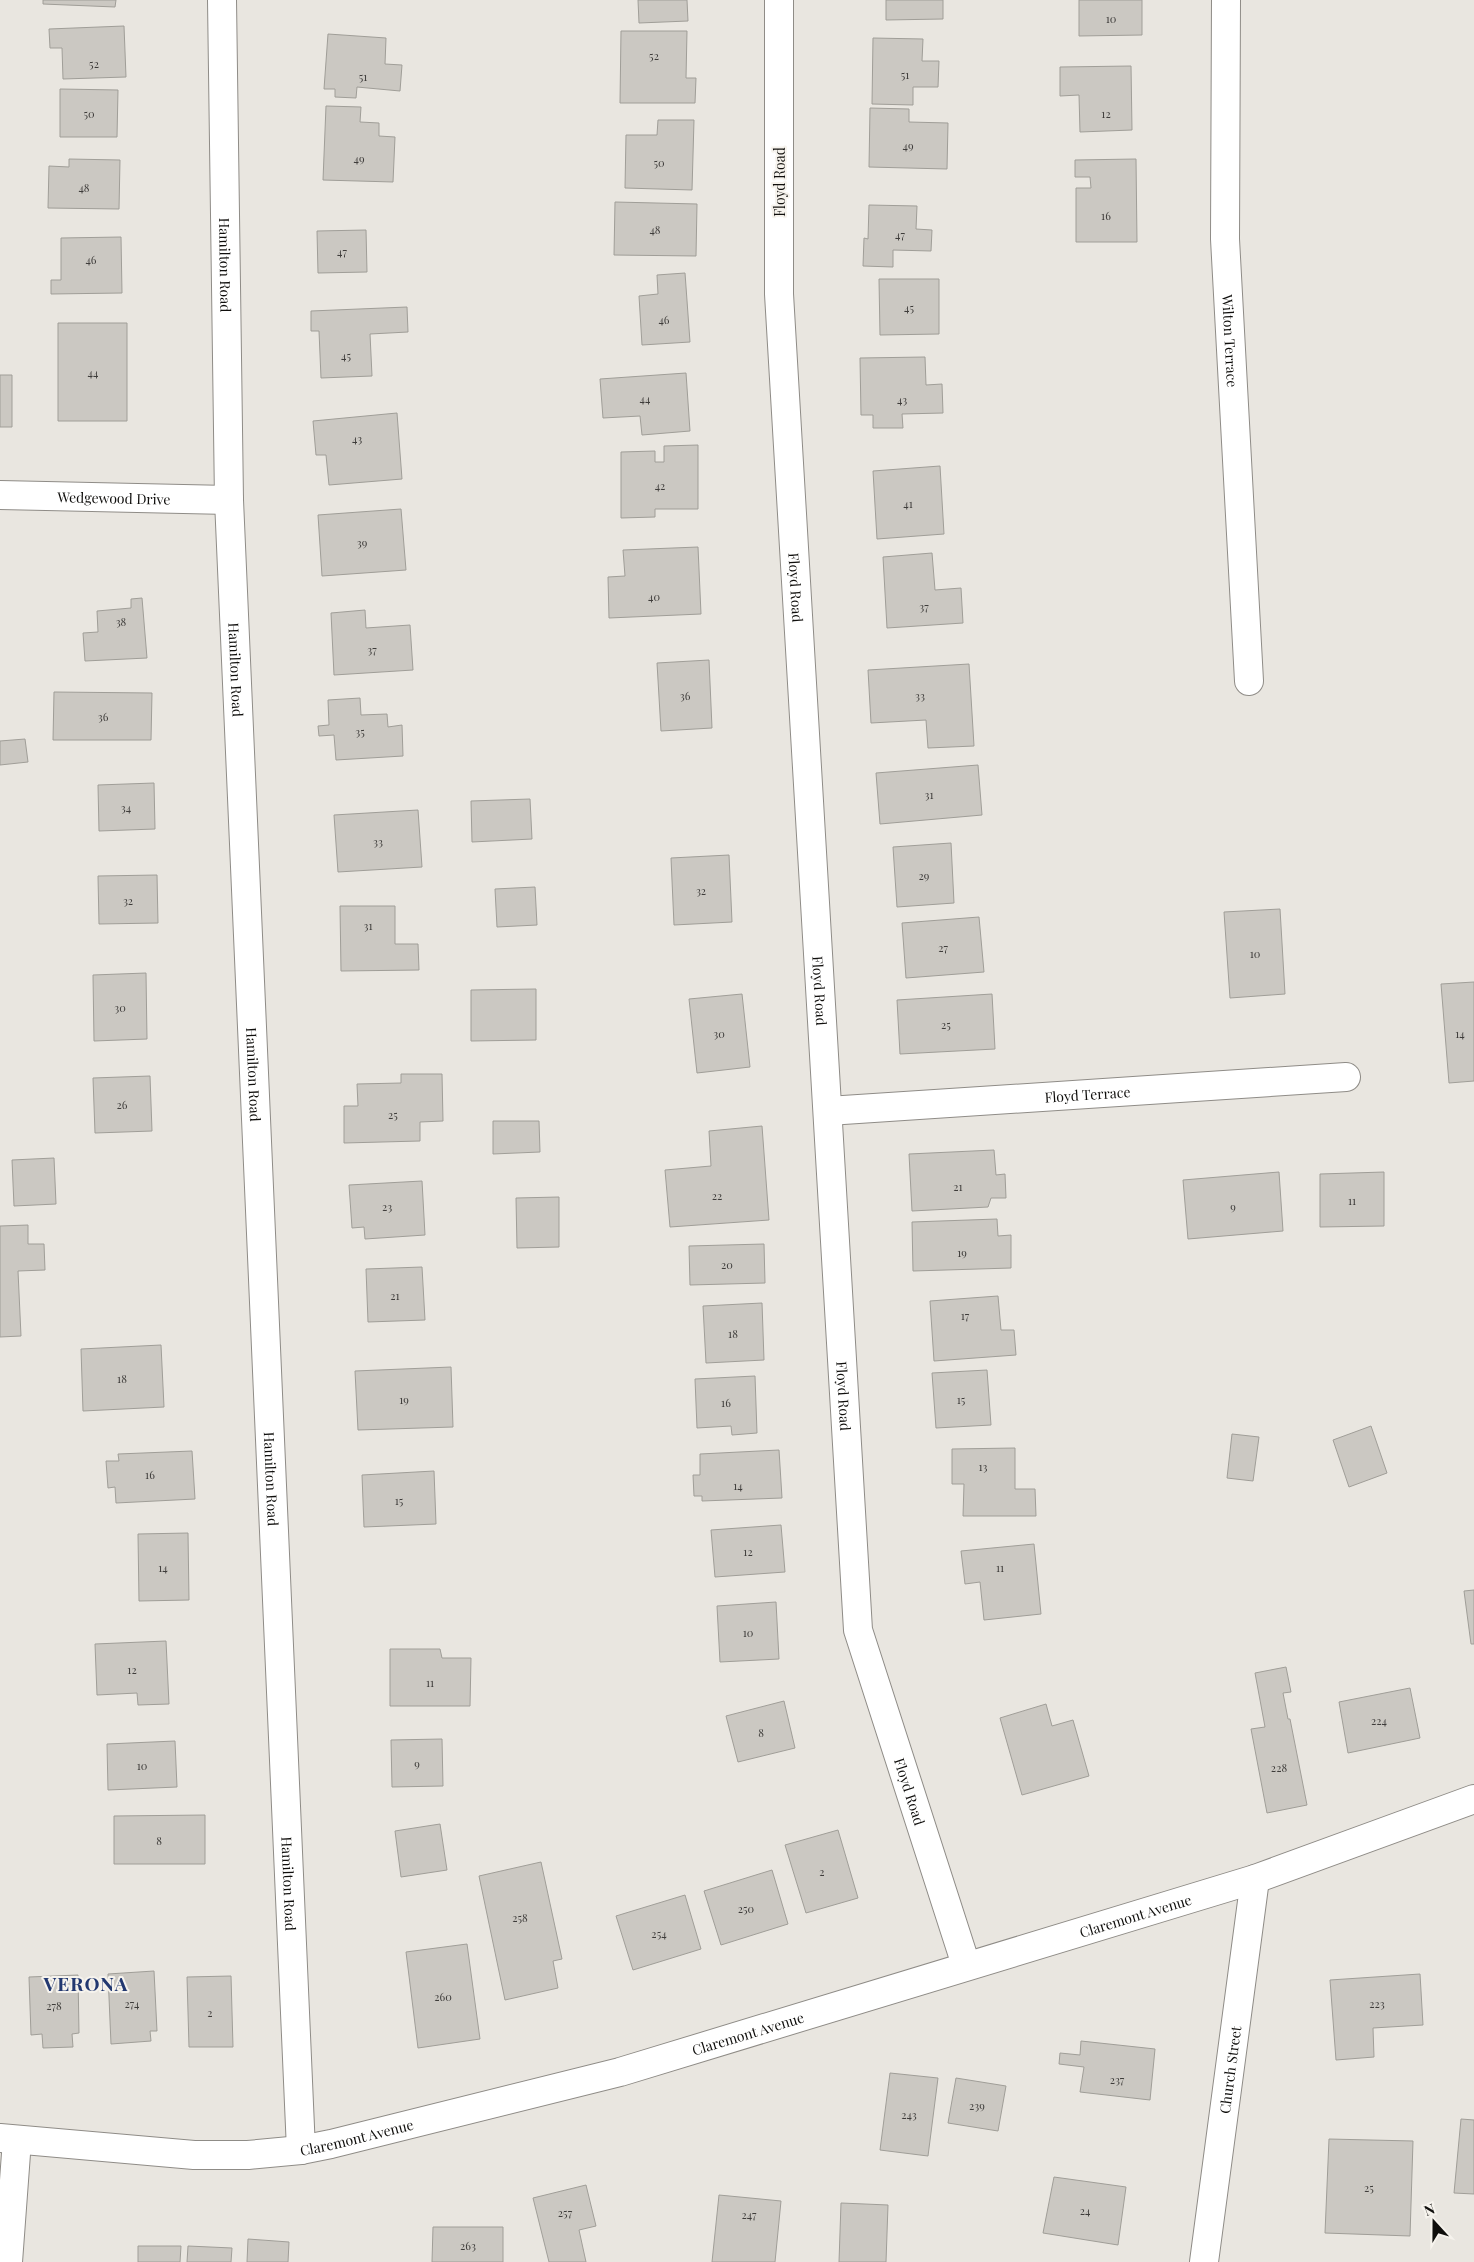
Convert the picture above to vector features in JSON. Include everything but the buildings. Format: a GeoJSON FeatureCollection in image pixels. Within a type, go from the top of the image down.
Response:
{"type":"FeatureCollection","features":[{"type":"Feature","properties":{"kind":"street","name":"Hamilton Road"},"geometry":{"type":"LineString","coordinates":[[222,0],[228,500],[301,2150]]}},
{"type":"Feature","properties":{"kind":"street","name":"Floyd Road"},"geometry":{"type":"LineString","coordinates":[[779,0],[779,294],[858,1630],[966,1965]]}},
{"type":"Feature","properties":{"kind":"street","name":"Wilton Terrace"},"geometry":{"type":"LineString","coordinates":[[1226,0],[1225,239],[1249,681]]}},
{"type":"Feature","properties":{"kind":"street","name":"Wedgewood Drive"},"geometry":{"type":"LineString","coordinates":[[0,495],[228,500]]}},
{"type":"Feature","properties":{"kind":"street","name":"Floyd Terrace"},"geometry":{"type":"LineString","coordinates":[[828,1111],[1346,1078]]}},
{"type":"Feature","properties":{"kind":"street","name":"Claremont Avenue"},"geometry":{"type":"LineString","coordinates":[[8,2139],[194,2155],[248,2156],[301,2150],[620,2072],[966,1965],[1255,1879],[1474,1799]]}},
{"type":"Feature","properties":{"kind":"street","name":"Church Street"},"geometry":{"type":"LineString","coordinates":[[1204,2262],[1255,1879]]}},
{"type":"Feature","properties":{"kind":"street"},"geometry":{"type":"LineString","coordinates":[[8,2139],[8,2262]]}},
{"type":"Feature","properties":{"kind":"district","name":"VERONA"},"geometry":{"type":"Point","coordinates":[86,1983]}}]}
